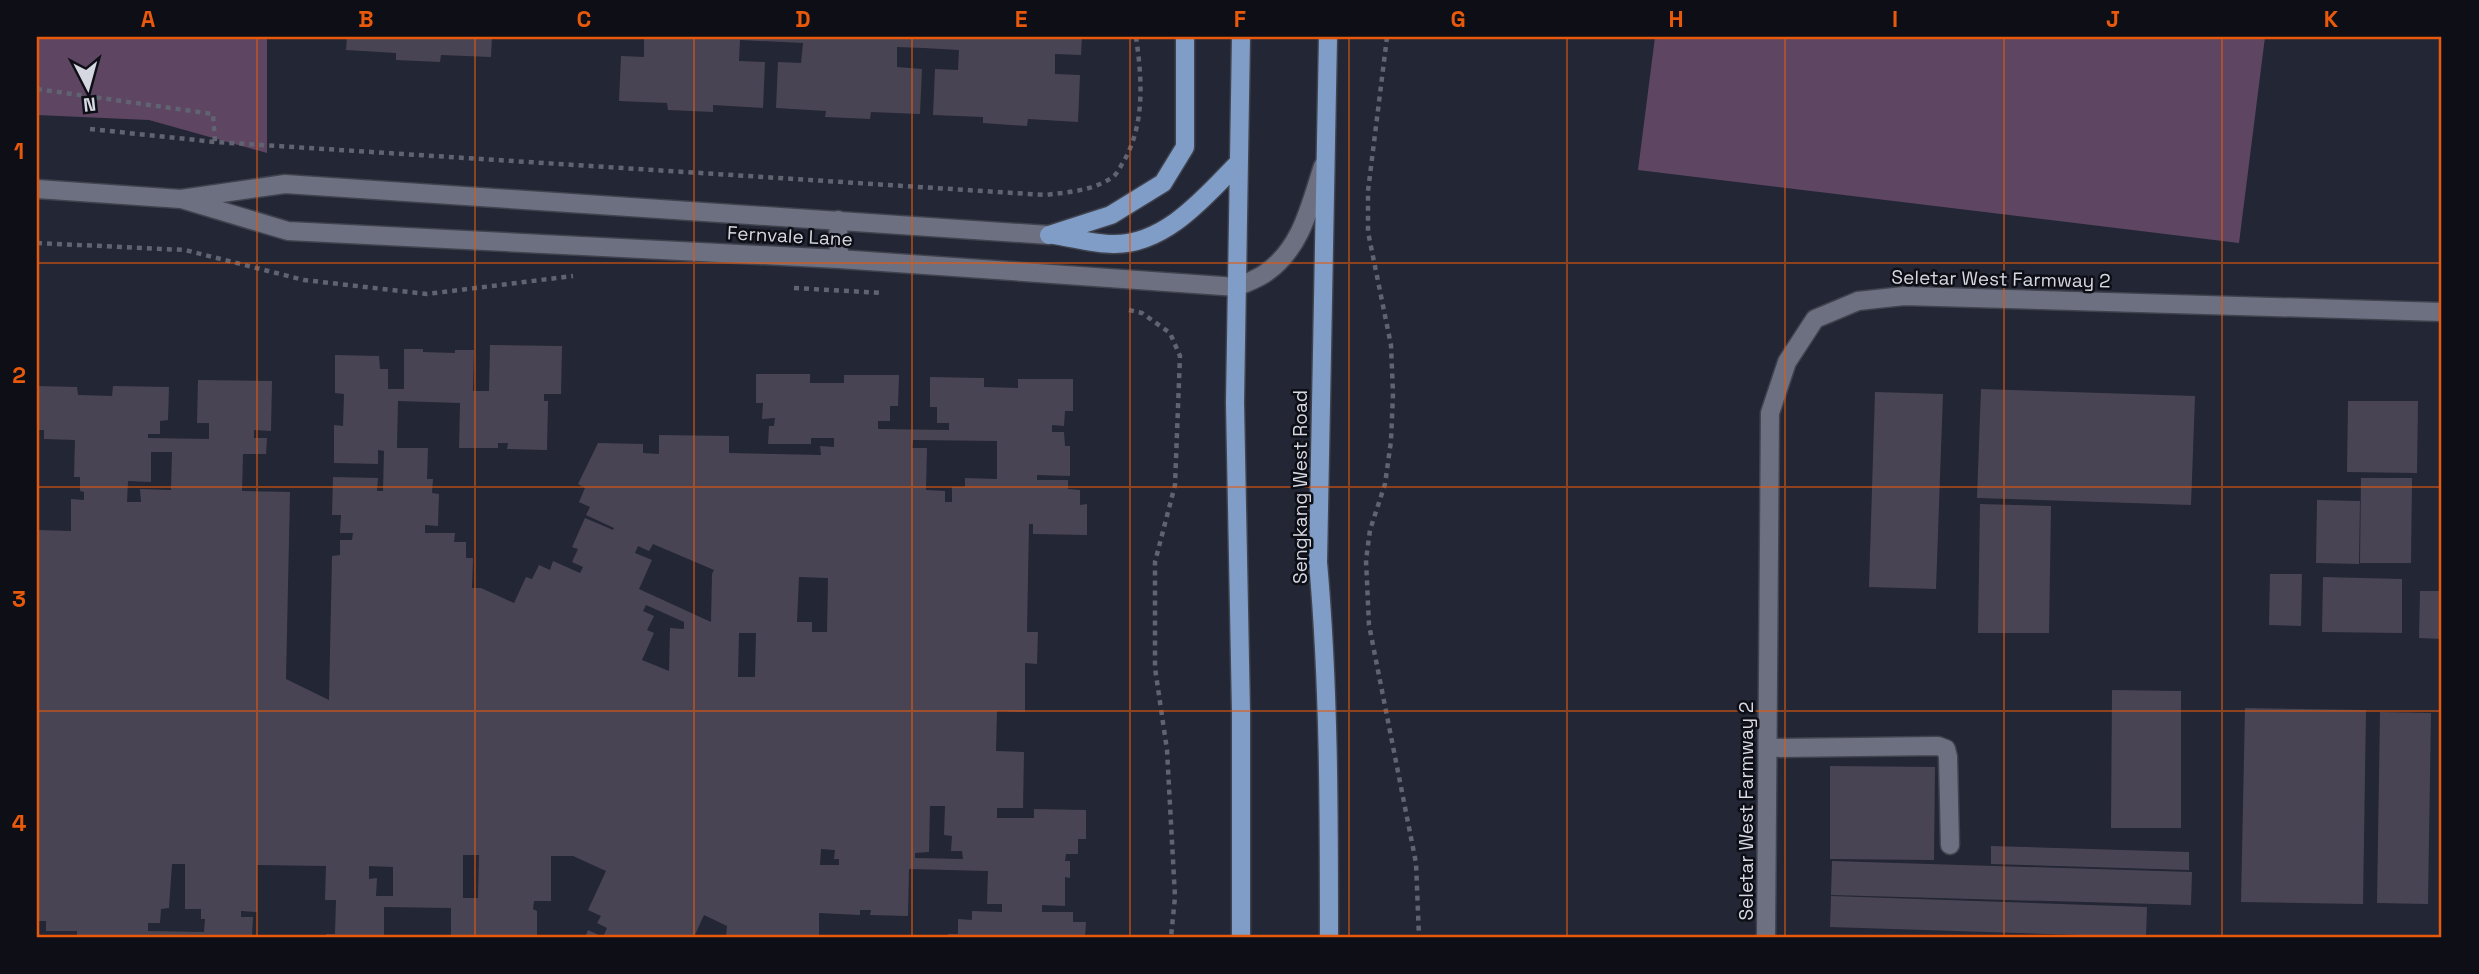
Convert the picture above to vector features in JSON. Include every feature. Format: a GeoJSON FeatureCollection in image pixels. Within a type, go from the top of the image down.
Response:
{"type":"FeatureCollection","features":[{"type":"Feature","properties":{"kind":"main road"},"geometry":{"type":"LineString","coordinates":[[1049,235],[1111,215],[1163,183],[1185,146],[1185,37]]}},
{"type":"Feature","properties":{"kind":"main road"},"geometry":{"type":"LineString","coordinates":[[1241,37],[1235,403],[1241,725],[1241,937]]}},
{"type":"Feature","properties":{"kind":"main road","name":"Sengkang West Road"},"geometry":{"type":"LineString","coordinates":[[1328,37],[1318,562],[1325,634],[1329,751],[1329,937]]}},
{"type":"Feature","properties":{"kind":"main road"},"geometry":{"type":"LineString","coordinates":[[1049,235],[1114,245],[1142,239],[1191,211],[1238,163]]}},
{"type":"Feature","properties":{"kind":"street"},"geometry":{"type":"LineString","coordinates":[[1237,287],[1264,275],[1280,262],[1294,244],[1306,219],[1325,159]]}},
{"type":"Feature","properties":{"kind":"street","name":"Fernvale Lane"},"geometry":{"type":"LineString","coordinates":[[37,189],[181,199],[285,184],[1049,235]]}},
{"type":"Feature","properties":{"kind":"street","name":"Fernvale Lane"},"geometry":{"type":"LineString","coordinates":[[181,199],[288,231],[839,259],[1237,287]]}},
{"type":"Feature","properties":{"kind":"street"},"geometry":{"type":"LineString","coordinates":[[838,220],[839,259]]}},
{"type":"Feature","properties":{"kind":"street","name":"Seletar West Farmway 2"},"geometry":{"type":"LineString","coordinates":[[1766,937],[1770,413],[1787,362],[1815,318],[1858,301],[1904,296],[2442,312]]}},
{"type":"Feature","properties":{"kind":"street"},"geometry":{"type":"LineString","coordinates":[[1768,748],[1938,746],[1946,749],[1950,845]]}},
{"type":"Feature","properties":{"kind":"path"},"geometry":{"type":"LineString","coordinates":[[90,129],[215,142],[1045,195],[1086,191],[1115,176],[1135,141],[1139,118],[1140,63],[1136,37]]}},
{"type":"Feature","properties":{"kind":"path"},"geometry":{"type":"LineString","coordinates":[[1387,37],[1368,191],[1368,232],[1391,345],[1392,406],[1385,484],[1370,530],[1366,560],[1369,625],[1416,863],[1419,937]]}},
{"type":"Feature","properties":{"kind":"path"},"geometry":{"type":"LineString","coordinates":[[37,89],[213,114],[215,142]]}},
{"type":"Feature","properties":{"kind":"path"},"geometry":{"type":"LineString","coordinates":[[37,243],[185,250],[304,280],[427,294],[585,275]]}},
{"type":"Feature","properties":{"kind":"path"},"geometry":{"type":"LineString","coordinates":[[787,288],[895,294]]}},
{"type":"Feature","properties":{"kind":"path"},"geometry":{"type":"LineString","coordinates":[[1121,308],[1142,313],[1170,333],[1180,356],[1175,485],[1155,562],[1155,668],[1167,750],[1175,897],[1171,937]]}},
{"type":"Feature","properties":{"kind":"shaded area"},"geometry":{"type":"Polygon","coordinates":[[[37,37],[267,37],[267,153],[149,120],[37,115],[37,37]]]}},
{"type":"Feature","properties":{"kind":"shaded area"},"geometry":{"type":"Polygon","coordinates":[[[1655,37],[2265,37],[2239,243],[1638,170],[1655,37]]]}},
{"type":"Feature","properties":{"kind":"building"},"geometry":{"type":"Polygon","coordinates":[[[347,37],[492,37],[491,57],[441,55],[440,62],[396,60],[396,53],[346,50],[347,37]]]}},
{"type":"Feature","properties":{"kind":"building"},"geometry":{"type":"Polygon","coordinates":[[[644,37],[1082,37],[1081,55],[1055,54],[1055,74],[1080,75],[1078,122],[1028,119],[1027,126],[983,123],[983,117],[933,115],[935,69],[958,70],[959,50],[924,48],[897,47],[897,67],[922,69],[920,114],[871,112],[870,119],[825,117],[826,111],[776,108],[778,62],[801,63],[803,43],[740,40],[739,61],[765,62],[763,108],[713,105],[713,112],[668,110],[667,103],[619,101],[621,56],[644,57],[644,37]]]}},
{"type":"Feature","properties":{"kind":"building"},"geometry":{"type":"Polygon","coordinates":[[[490,345],[562,346],[561,394],[544,394],[544,401],[548,401],[547,450],[507,449],[508,443],[498,443],[498,448],[459,448],[460,403],[398,401],[397,448],[428,448],[427,479],[433,479],[432,493],[439,494],[438,526],[425,525],[425,533],[455,533],[454,542],[466,542],[466,558],[473,558],[472,588],[481,588],[514,603],[526,577],[532,579],[539,565],[550,570],[553,561],[580,573],[583,567],[572,562],[578,549],[572,547],[585,518],[613,530],[614,528],[586,515],[590,507],[579,502],[585,488],[578,484],[598,443],[643,444],[643,453],[659,454],[659,435],[729,436],[729,453],[821,455],[820,446],[834,447],[834,438],[811,438],[811,444],[768,444],[769,426],[774,426],[775,418],[762,419],[763,403],[756,403],[756,374],[810,374],[810,383],[844,383],[844,375],[899,375],[898,406],[890,406],[890,421],[878,421],[878,429],[949,430],[949,423],[937,423],[937,407],[930,407],[930,377],[984,378],[984,387],[1018,388],[1018,379],[1073,379],[1073,411],[1065,411],[1064,426],[1052,425],[1052,432],[1064,432],[1065,446],[1070,446],[1070,476],[1037,475],[1037,480],[1068,480],[1068,489],[1080,490],[1080,505],[1087,504],[1087,535],[1033,534],[1033,524],[1029,524],[1027,632],[1038,632],[1037,664],[1025,663],[1025,712],[997,711],[996,751],[1024,752],[1023,808],[997,808],[997,818],[1034,818],[1034,809],[1086,810],[1086,839],[1078,839],[1078,854],[1066,854],[1065,861],[1070,861],[1070,878],[1065,877],[1065,906],[1042,905],[1042,912],[1073,912],[1073,922],[1086,922],[1085,937],[948,937],[948,934],[958,934],[958,919],[972,920],[972,911],[1002,912],[1002,904],[987,904],[988,871],[909,869],[908,916],[870,915],[871,910],[860,910],[860,915],[819,913],[819,937],[726,937],[727,926],[704,915],[694,937],[603,937],[607,928],[597,923],[601,916],[588,910],[606,871],[573,856],[551,856],[551,901],[534,901],[533,909],[537,911],[537,937],[451,937],[451,908],[384,907],[384,937],[326,937],[326,934],[335,934],[336,900],[325,900],[326,866],[257,865],[257,912],[241,911],[241,917],[253,917],[252,935],[77,937],[77,931],[46,931],[46,921],[37,921],[37,530],[71,531],[71,499],[84,500],[84,492],[80,491],[80,477],[74,477],[75,440],[44,439],[44,430],[37,430],[37,386],[77,387],[78,395],[112,396],[113,386],[169,387],[168,420],[160,421],[160,434],[148,434],[148,438],[209,439],[209,423],[197,423],[198,380],[272,381],[271,431],[254,430],[254,438],[267,438],[266,454],[243,454],[242,491],[290,492],[286,679],[329,700],[332,556],[340,555],[340,540],[352,540],[353,533],[340,533],[341,515],[332,515],[333,477],[378,478],[377,491],[383,491],[384,451],[378,450],[378,464],[334,463],[334,425],[343,426],[344,394],[335,393],[335,355],[379,356],[380,369],[388,369],[388,389],[404,389],[404,349],[455,353],[455,350],[474,350],[473,391],[489,391],[490,345]],[[913,440],[912,448],[927,448],[926,490],[945,491],[945,502],[952,502],[952,487],[965,487],[965,478],[997,479],[997,441],[913,440]],[[151,452],[151,482],[128,481],[127,502],[141,502],[140,489],[171,490],[172,452],[151,452]],[[653,544],[649,551],[638,546],[635,553],[652,560],[639,589],[711,622],[714,570],[653,544]],[[799,577],[797,622],[812,622],[812,632],[827,632],[828,578],[799,577]],[[646,605],[643,611],[654,616],[647,630],[654,633],[642,660],[669,671],[670,628],[684,629],[684,622],[646,605]],[[739,633],[738,677],[755,677],[756,633],[739,633]],[[930,806],[929,852],[915,853],[915,858],[963,859],[962,851],[951,851],[952,836],[944,835],[945,806],[930,806]],[[821,849],[820,865],[839,865],[839,859],[834,859],[835,850],[821,849]],[[463,855],[463,898],[478,898],[479,855],[463,855]],[[172,864],[169,908],[161,909],[160,923],[148,923],[148,931],[204,932],[205,919],[201,919],[201,909],[185,909],[185,864],[172,864]],[[369,866],[369,879],[377,878],[376,896],[393,896],[393,867],[369,866]]]}},
{"type":"Feature","properties":{"kind":"building"},"geometry":{"type":"Polygon","coordinates":[[[1981,389],[2195,396],[2191,505],[1977,498],[1981,389]]]}},
{"type":"Feature","properties":{"kind":"building"},"geometry":{"type":"Polygon","coordinates":[[[1875,392],[1943,394],[1936,589],[1869,587],[1875,392]]]}},
{"type":"Feature","properties":{"kind":"building"},"geometry":{"type":"Polygon","coordinates":[[[2348,401],[2418,401],[2417,473],[2347,472],[2348,401]]]}},
{"type":"Feature","properties":{"kind":"building"},"geometry":{"type":"Polygon","coordinates":[[[2361,478],[2412,478],[2411,563],[2360,563],[2361,478]]]}},
{"type":"Feature","properties":{"kind":"building"},"geometry":{"type":"Polygon","coordinates":[[[2317,500],[2360,501],[2359,564],[2316,563],[2317,500]]]}},
{"type":"Feature","properties":{"kind":"building"},"geometry":{"type":"Polygon","coordinates":[[[1980,504],[2051,506],[2049,633],[1978,633],[1980,504]]]}},
{"type":"Feature","properties":{"kind":"building"},"geometry":{"type":"Polygon","coordinates":[[[2270,574],[2302,574],[2301,626],[2269,625],[2270,574]]]}},
{"type":"Feature","properties":{"kind":"building"},"geometry":{"type":"Polygon","coordinates":[[[2323,577],[2402,579],[2402,633],[2322,632],[2323,577]]]}},
{"type":"Feature","properties":{"kind":"building"},"geometry":{"type":"Polygon","coordinates":[[[2420,591],[2442,591],[2442,639],[2419,638],[2420,591]]]}},
{"type":"Feature","properties":{"kind":"building"},"geometry":{"type":"Polygon","coordinates":[[[2112,690],[2181,691],[2181,828],[2111,828],[2112,690]]]}},
{"type":"Feature","properties":{"kind":"building"},"geometry":{"type":"Polygon","coordinates":[[[2245,708],[2366,710],[2363,904],[2241,902],[2245,708]]]}},
{"type":"Feature","properties":{"kind":"building"},"geometry":{"type":"Polygon","coordinates":[[[2380,712],[2431,713],[2428,904],[2377,903],[2380,712]]]}},
{"type":"Feature","properties":{"kind":"building"},"geometry":{"type":"Polygon","coordinates":[[[1830,766],[1935,767],[1934,860],[1830,859],[1830,766]]]}},
{"type":"Feature","properties":{"kind":"building"},"geometry":{"type":"Polygon","coordinates":[[[1991,846],[2189,852],[2189,870],[1991,864],[1991,846]]]}},
{"type":"Feature","properties":{"kind":"building"},"geometry":{"type":"Polygon","coordinates":[[[1832,861],[2192,872],[2191,905],[1831,895],[1832,861]]]}},
{"type":"Feature","properties":{"kind":"building"},"geometry":{"type":"Polygon","coordinates":[[[1831,896],[2147,907],[2146,937],[1830,927],[1831,896]]]}},
{"type":"Feature","properties":{"kind":"building"},"geometry":{"type":"Polygon","coordinates":[[[588,930],[603,937],[585,937],[588,930]]]}}]}
